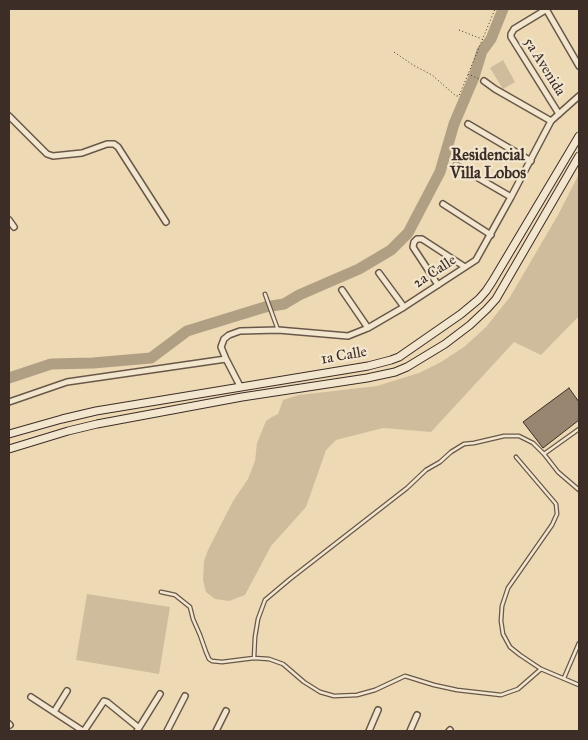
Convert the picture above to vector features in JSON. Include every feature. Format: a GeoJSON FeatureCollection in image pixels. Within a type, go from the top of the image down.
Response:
{"type":"FeatureCollection","features":[{"type":"Feature","properties":{"kind":"main road","name":"1a Calle"},"geometry":{"type":"LineString","coordinates":[[9,434],[96,411],[240,386],[354,369],[399,357],[461,314],[479,299],[492,282],[579,136]]}},
{"type":"Feature","properties":{"kind":"main road","name":"1a Calle"},"geometry":{"type":"LineString","coordinates":[[9,449],[52,435],[97,424],[367,378],[395,372],[407,367],[445,344],[470,325],[496,299],[579,156]]}},
{"type":"Feature","properties":{"kind":"street","name":"5a Avenida"},"geometry":{"type":"LineString","coordinates":[[546,9],[514,29],[511,37],[559,114]]}},
{"type":"Feature","properties":{"kind":"street"},"geometry":{"type":"LineString","coordinates":[[546,9],[579,66]]}},
{"type":"Feature","properties":{"kind":"street"},"geometry":{"type":"LineString","coordinates":[[481,80],[551,121]]}},
{"type":"Feature","properties":{"kind":"street","name":"2a Calle"},"geometry":{"type":"LineString","coordinates":[[226,359],[221,347],[223,341],[240,331],[278,330],[348,336],[368,328],[404,307],[476,260],[551,121],[579,96]]}},
{"type":"Feature","properties":{"kind":"street"},"geometry":{"type":"LineString","coordinates":[[9,116],[47,154],[54,156],[82,153],[107,144],[114,144],[118,147],[166,222]]}},
{"type":"Feature","properties":{"kind":"street"},"geometry":{"type":"LineString","coordinates":[[468,124],[531,161]]}},
{"type":"Feature","properties":{"kind":"street"},"geometry":{"type":"LineString","coordinates":[[456,165],[511,197]]}},
{"type":"Feature","properties":{"kind":"street"},"geometry":{"type":"LineString","coordinates":[[443,204],[491,235]]}},
{"type":"Feature","properties":{"kind":"street"},"geometry":{"type":"LineString","coordinates":[[9,220],[14,227]]}},
{"type":"Feature","properties":{"kind":"street"},"geometry":{"type":"LineString","coordinates":[[438,285],[414,247],[416,240],[422,239],[466,267]]}},
{"type":"Feature","properties":{"kind":"street"},"geometry":{"type":"LineString","coordinates":[[379,272],[404,307]]}},
{"type":"Feature","properties":{"kind":"street"},"geometry":{"type":"LineString","coordinates":[[342,290],[368,328]]}},
{"type":"Feature","properties":{"kind":"street"},"geometry":{"type":"LineString","coordinates":[[9,402],[67,382],[226,359],[240,386]]}},
{"type":"Feature","properties":{"kind":"street"},"geometry":{"type":"LineString","coordinates":[[54,712],[67,691]]}},
{"type":"Feature","properties":{"kind":"street"},"geometry":{"type":"LineString","coordinates":[[31,697],[83,731],[104,701],[138,730],[160,694]]}},
{"type":"Feature","properties":{"kind":"street"},"geometry":{"type":"LineString","coordinates":[[167,731],[185,696]]}},
{"type":"Feature","properties":{"kind":"street"},"geometry":{"type":"LineString","coordinates":[[369,731],[378,710]]}},
{"type":"Feature","properties":{"kind":"street"},"geometry":{"type":"LineString","coordinates":[[216,731],[226,712]]}},
{"type":"Feature","properties":{"kind":"street"},"geometry":{"type":"LineString","coordinates":[[410,731],[417,715]]}},
{"type":"Feature","properties":{"kind":"lane"},"geometry":{"type":"LineString","coordinates":[[265,294],[278,330]]}},
{"type":"Feature","properties":{"kind":"lane"},"geometry":{"type":"LineString","coordinates":[[544,454],[579,429]]}},
{"type":"Feature","properties":{"kind":"lane"},"geometry":{"type":"LineString","coordinates":[[254,658],[258,619],[265,600],[407,488],[426,470],[464,444],[504,436],[519,436],[533,443],[558,472],[579,490]]}},
{"type":"Feature","properties":{"kind":"lane"},"geometry":{"type":"LineString","coordinates":[[516,457],[556,504],[557,514],[552,525],[508,588],[502,606],[501,621],[503,634],[510,647],[541,669],[578,684],[579,680]]}},
{"type":"Feature","properties":{"kind":"lane"},"geometry":{"type":"LineString","coordinates":[[161,592],[175,595],[190,607],[206,652],[212,661],[222,662],[254,658],[269,659],[283,664],[304,682],[320,692],[334,696],[357,695],[375,690],[405,676],[434,686],[501,695],[518,689],[541,669]]}},
{"type":"Feature","properties":{"kind":"lane"},"geometry":{"type":"LineString","coordinates":[[564,678],[579,643]]}},
{"type":"Feature","properties":{"kind":"path"},"geometry":{"type":"LineString","coordinates":[[394,52],[432,76],[456,96],[459,96],[495,9]]}},
{"type":"Feature","properties":{"kind":"path"},"geometry":{"type":"LineString","coordinates":[[458,30],[482,39]]}},
{"type":"Feature","properties":{"kind":"path"},"geometry":{"type":"LineString","coordinates":[[468,74],[481,80]]}},
{"type":"Feature","properties":{"kind":"shaded area"},"geometry":{"type":"Polygon","coordinates":[[[503,60],[515,82],[503,89],[490,68],[503,60]]]}},
{"type":"Feature","properties":{"kind":"shaded area"},"geometry":{"type":"Polygon","coordinates":[[[579,174],[579,316],[541,355],[514,342],[431,432],[383,428],[336,440],[326,450],[306,507],[271,546],[245,595],[229,601],[215,599],[206,592],[203,580],[204,561],[208,550],[233,501],[248,479],[255,461],[257,443],[266,421],[278,414],[283,400],[299,395],[377,386],[419,373],[464,347],[486,327],[510,297],[558,215],[579,174]]]}},
{"type":"Feature","properties":{"kind":"shaded area"},"geometry":{"type":"Polygon","coordinates":[[[87,594],[170,607],[159,674],[76,660],[87,594]]]}},
{"type":"Feature","properties":{"kind":"building"},"geometry":{"type":"Polygon","coordinates":[[[569,388],[579,402],[579,420],[543,448],[523,422],[569,388]]]}},
{"type":"Feature","properties":{"kind":"waterway"},"geometry":{"type":"LineString","coordinates":[[9,378],[51,364],[93,363],[151,358],[187,331],[265,307],[284,304],[299,295],[359,269],[391,250],[408,233],[440,172],[454,124],[474,77],[482,51],[491,39],[503,9]]}},
{"type":"Feature","properties":{"kind":"district","name":"Residencial Villa Lobos"},"geometry":{"type":"Point","coordinates":[488,165]}}]}
